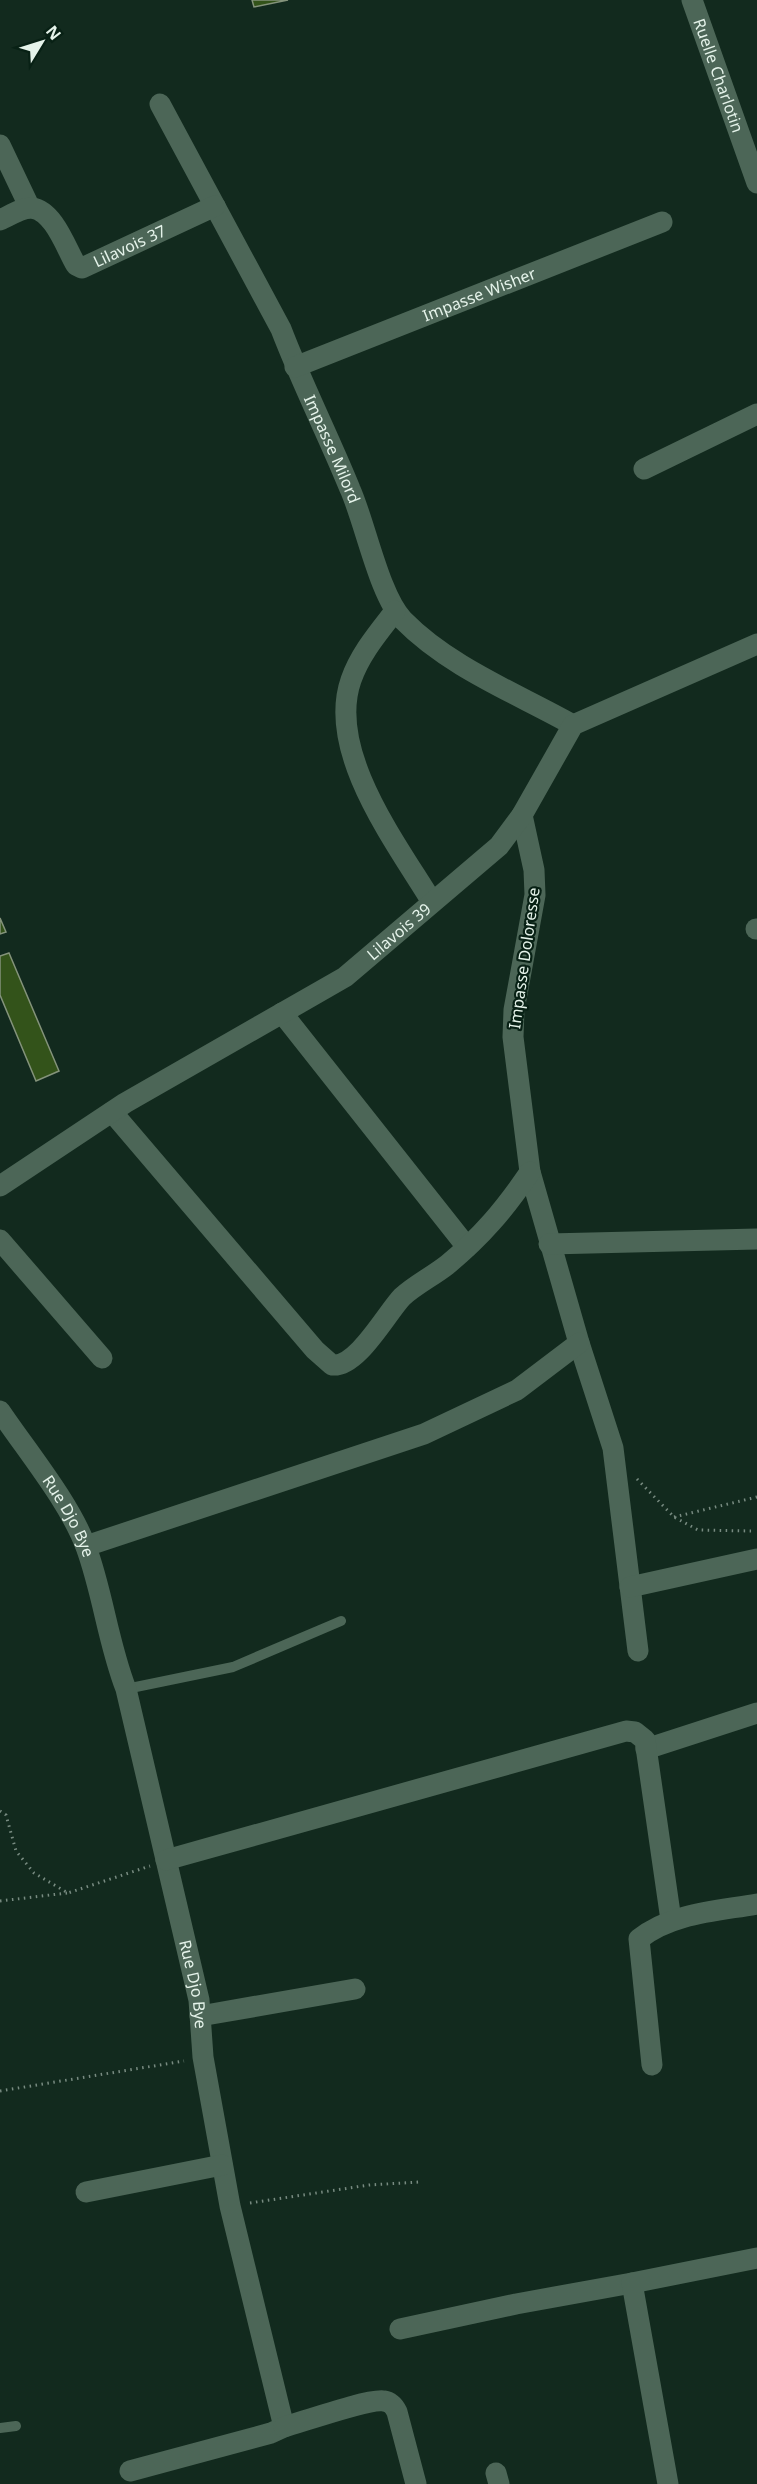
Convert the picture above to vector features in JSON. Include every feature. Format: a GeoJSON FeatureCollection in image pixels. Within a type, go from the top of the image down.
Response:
{"type":"FeatureCollection","features":[{"type":"Feature","properties":{"kind":"street","name":"Ruelle Charlotin"},"geometry":{"type":"LineString","coordinates":[[692,0],[757,183]]}},
{"type":"Feature","properties":{"kind":"street","name":"Impasse Milord"},"geometry":{"type":"LineString","coordinates":[[160,104],[281,329],[295,367],[351,490],[395,611],[428,642],[480,675],[573,725]]}},
{"type":"Feature","properties":{"kind":"street"},"geometry":{"type":"LineString","coordinates":[[0,145],[30,208],[0,220]]}},
{"type":"Feature","properties":{"kind":"street","name":"Lilavois 37"},"geometry":{"type":"LineString","coordinates":[[30,208],[42,211],[51,221],[76,265],[82,268],[215,206]]}},
{"type":"Feature","properties":{"kind":"street","name":"Impasse Wisher"},"geometry":{"type":"LineString","coordinates":[[295,367],[662,222]]}},
{"type":"Feature","properties":{"kind":"street"},"geometry":{"type":"LineString","coordinates":[[644,469],[757,414]]}},
{"type":"Feature","properties":{"kind":"street"},"geometry":{"type":"LineString","coordinates":[[395,611],[358,662],[350,683],[345,708],[348,733],[358,771],[377,812],[432,902]]}},
{"type":"Feature","properties":{"kind":"street"},"geometry":{"type":"LineString","coordinates":[[573,725],[757,644]]}},
{"type":"Feature","properties":{"kind":"street","name":"Lilavois 39"},"geometry":{"type":"LineString","coordinates":[[0,1186],[112,1112],[345,977],[499,846],[522,815],[573,725]]}},
{"type":"Feature","properties":{"kind":"street","name":"Impasse Doloresse"},"geometry":{"type":"LineString","coordinates":[[522,815],[534,870],[535,895],[516,999],[513,1037],[530,1172],[549,1244],[613,1448],[638,1651]]}},
{"type":"Feature","properties":{"kind":"street"},"geometry":{"type":"LineString","coordinates":[[282,1013],[467,1247]]}},
{"type":"Feature","properties":{"kind":"street"},"geometry":{"type":"LineString","coordinates":[[112,1112],[315,1350],[332,1365],[342,1364],[355,1354],[367,1342],[390,1309],[407,1292],[434,1275],[493,1224],[530,1172]]}},
{"type":"Feature","properties":{"kind":"street"},"geometry":{"type":"LineString","coordinates":[[549,1244],[757,1239]]}},
{"type":"Feature","properties":{"kind":"street"},"geometry":{"type":"LineString","coordinates":[[0,1240],[102,1359]]}},
{"type":"Feature","properties":{"kind":"street"},"geometry":{"type":"LineString","coordinates":[[86,1546],[424,1434],[517,1390],[579,1343]]}},
{"type":"Feature","properties":{"kind":"street","name":"Rue Djo Bye"},"geometry":{"type":"LineString","coordinates":[[0,1411],[59,1496],[86,1546],[118,1668],[126,1689],[199,2000],[203,2057],[230,2206],[284,2427]]}},
{"type":"Feature","properties":{"kind":"street"},"geometry":{"type":"LineString","coordinates":[[630,1587],[757,1559]]}},
{"type":"Feature","properties":{"kind":"street"},"geometry":{"type":"LineString","coordinates":[[646,1749],[757,1713]]}},
{"type":"Feature","properties":{"kind":"street"},"geometry":{"type":"LineString","coordinates":[[166,1860],[626,1731],[642,1736],[646,1749],[671,1920]]}},
{"type":"Feature","properties":{"kind":"street"},"geometry":{"type":"LineString","coordinates":[[652,2065],[639,1939],[651,1929],[671,1920],[757,1904]]}},
{"type":"Feature","properties":{"kind":"street"},"geometry":{"type":"LineString","coordinates":[[200,2016],[355,1989]]}},
{"type":"Feature","properties":{"kind":"street"},"geometry":{"type":"LineString","coordinates":[[86,2192],[222,2164]]}},
{"type":"Feature","properties":{"kind":"street"},"geometry":{"type":"LineString","coordinates":[[400,2329],[516,2304],[757,2258]]}},
{"type":"Feature","properties":{"kind":"street"},"geometry":{"type":"LineString","coordinates":[[632,2283],[668,2484]]}},
{"type":"Feature","properties":{"kind":"street"},"geometry":{"type":"LineString","coordinates":[[130,2471],[383,2400],[392,2404],[397,2412],[416,2484]]}},
{"type":"Feature","properties":{"kind":"lane"},"geometry":{"type":"LineString","coordinates":[[126,1689],[233,1667],[341,1621]]}},
{"type":"Feature","properties":{"kind":"lane"},"geometry":{"type":"LineString","coordinates":[[0,2428],[16,2426]]}},
{"type":"Feature","properties":{"kind":"path"},"geometry":{"type":"LineString","coordinates":[[636,1478],[674,1517],[698,1530],[751,1531]]}},
{"type":"Feature","properties":{"kind":"path"},"geometry":{"type":"LineString","coordinates":[[674,1517],[757,1497]]}},
{"type":"Feature","properties":{"kind":"path"},"geometry":{"type":"LineString","coordinates":[[0,1811],[6,1815],[15,1851],[34,1873],[68,1893]]}},
{"type":"Feature","properties":{"kind":"path"},"geometry":{"type":"LineString","coordinates":[[0,1901],[68,1893],[166,1860]]}},
{"type":"Feature","properties":{"kind":"path"},"geometry":{"type":"LineString","coordinates":[[0,2091],[203,2057]]}},
{"type":"Feature","properties":{"kind":"path"},"geometry":{"type":"LineString","coordinates":[[230,2206],[369,2185],[420,2182]]}},
{"type":"Feature","properties":{"kind":"building"},"geometry":{"type":"Polygon","coordinates":[[[252,0],[288,0],[254,7],[252,0]]]}},
{"type":"Feature","properties":{"kind":"building"},"geometry":{"type":"Polygon","coordinates":[[[0,918],[6,932],[0,934],[0,918]]]}},
{"type":"Feature","properties":{"kind":"building"},"geometry":{"type":"Polygon","coordinates":[[[9,953],[59,1071],[36,1081],[0,995],[0,956],[9,953]]]}}]}
